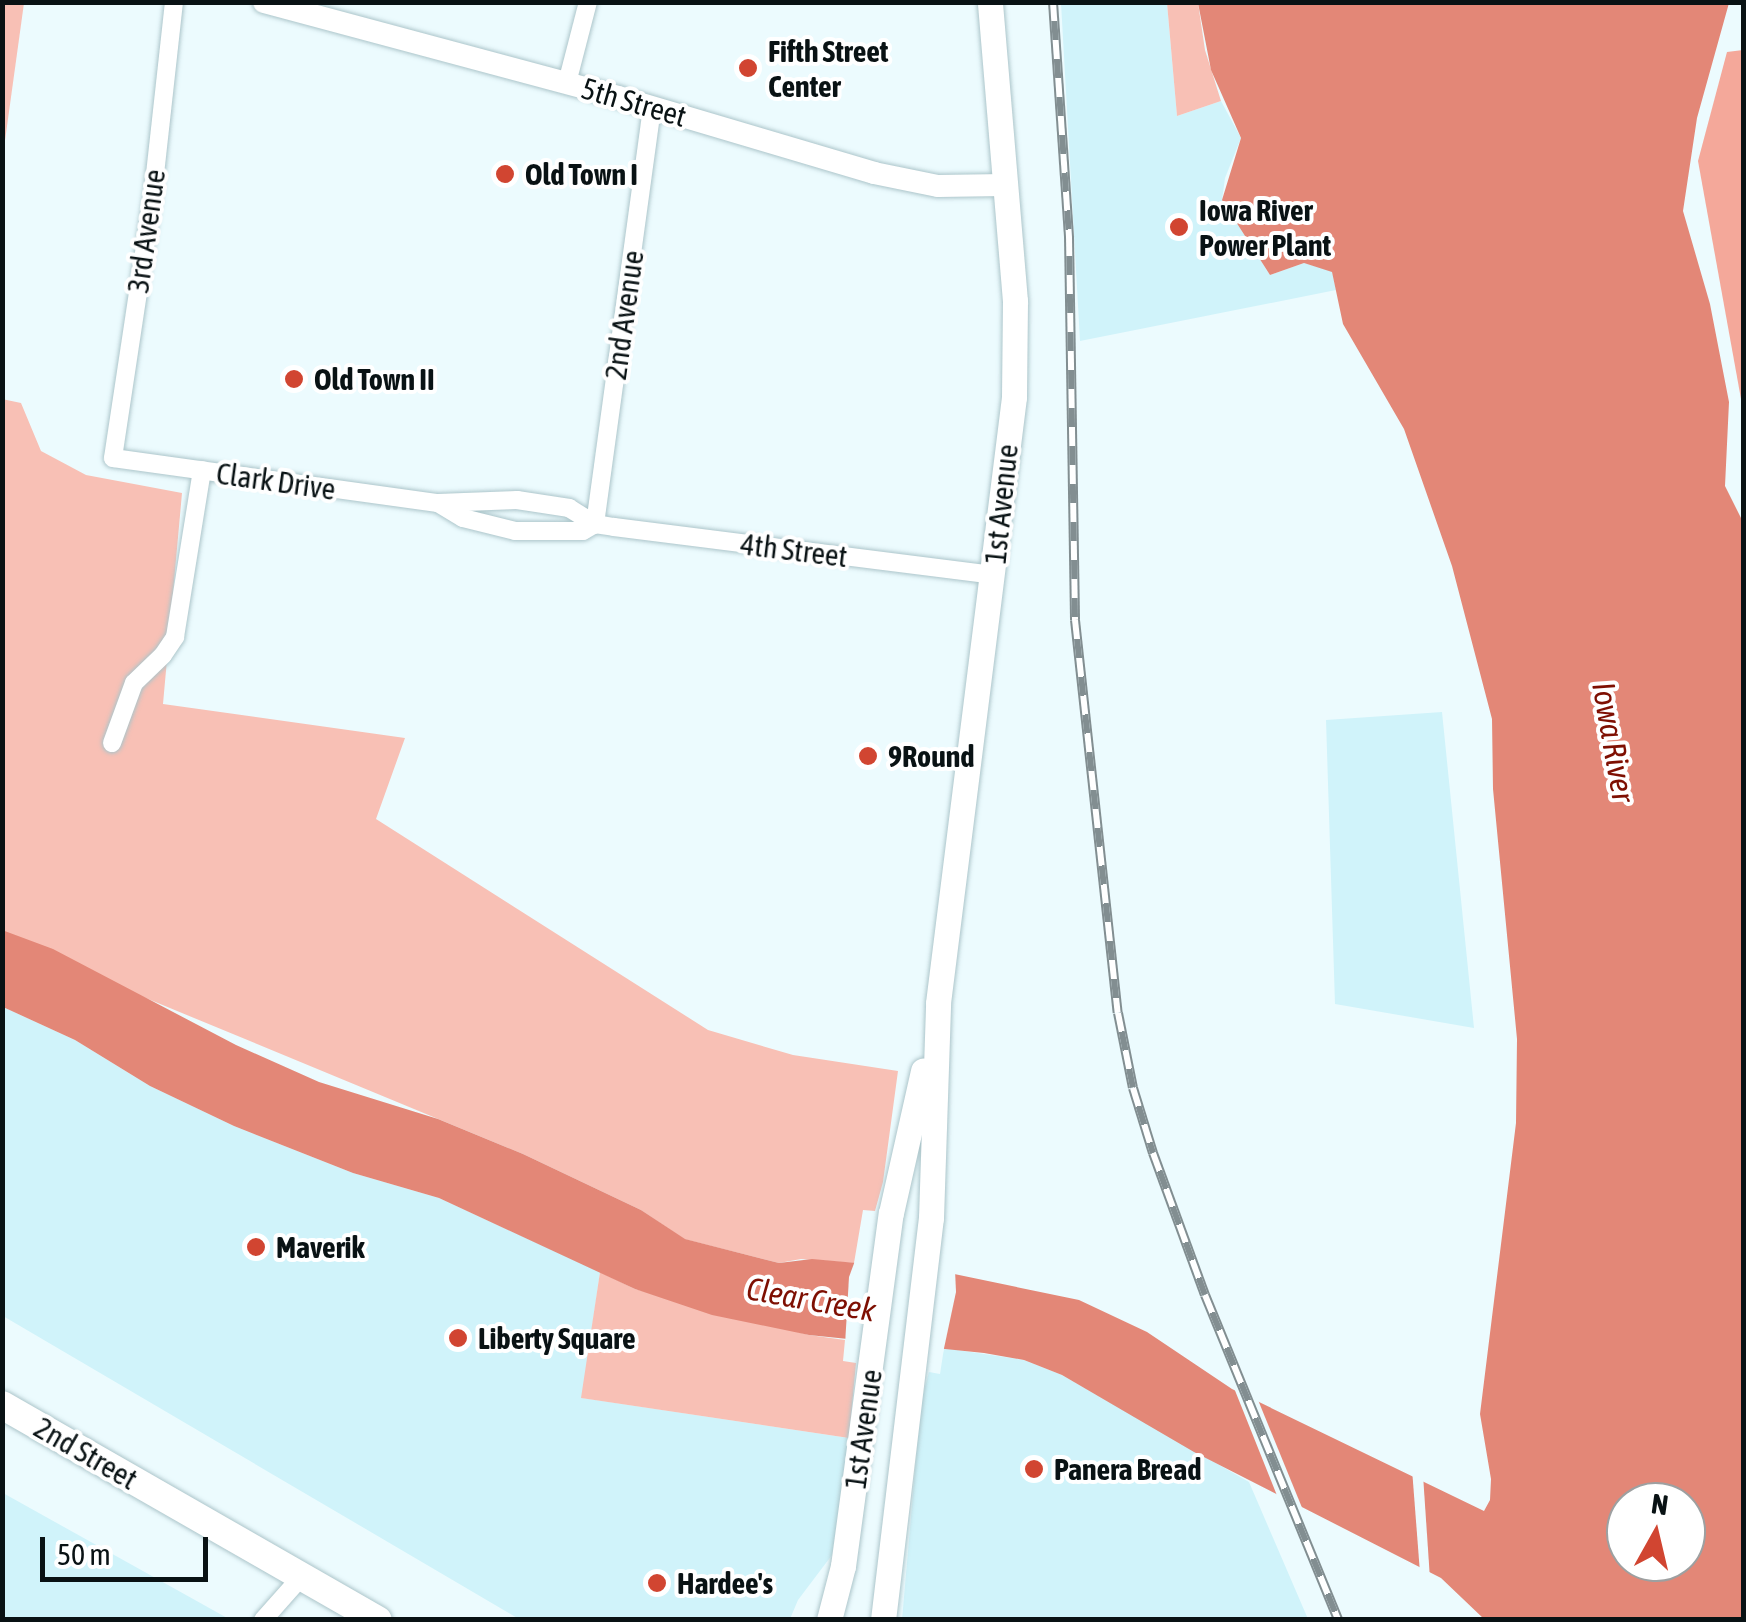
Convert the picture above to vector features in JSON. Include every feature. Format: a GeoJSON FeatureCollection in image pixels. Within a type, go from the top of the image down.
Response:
{"type":"FeatureCollection","features":[{"type":"Feature","properties":{"kind":"main road","name":"1st Avenue"},"geometry":{"type":"LineString","coordinates":[[883,1620],[930,1218],[938,1003],[993,575],[1016,352],[990,2]]}},
{"type":"Feature","properties":{"kind":"main road","name":"1st Avenue"},"geometry":{"type":"LineString","coordinates":[[828,1620],[843,1566],[891,1213],[938,1003]]}},
{"type":"Feature","properties":{"kind":"main road","name":"2nd Street"},"geometry":{"type":"LineString","coordinates":[[2,1405],[378,1620]]}},
{"type":"Feature","properties":{"kind":"street","name":"3rd Avenue"},"geometry":{"type":"LineString","coordinates":[[113,458],[152,200],[174,2]]}},
{"type":"Feature","properties":{"kind":"street","name":"5th Street"},"geometry":{"type":"LineString","coordinates":[[264,2],[567,83],[901,180],[960,187],[1005,184]]}},
{"type":"Feature","properties":{"kind":"street"},"geometry":{"type":"LineString","coordinates":[[567,83],[588,2]]}},
{"type":"Feature","properties":{"kind":"street","name":"2nd Avenue"},"geometry":{"type":"LineString","coordinates":[[596,524],[652,107]]}},
{"type":"Feature","properties":{"kind":"street","name":"Clark Drive"},"geometry":{"type":"LineString","coordinates":[[113,458],[438,503],[518,500],[569,508],[596,524],[584,531],[515,531],[464,518],[438,503]]}},
{"type":"Feature","properties":{"kind":"street"},"geometry":{"type":"LineString","coordinates":[[112,743],[134,683],[164,656],[174,637],[202,470]]}},
{"type":"Feature","properties":{"kind":"street","name":"4th Street"},"geometry":{"type":"LineString","coordinates":[[596,524],[993,575]]}},
{"type":"Feature","properties":{"kind":"street"},"geometry":{"type":"LineString","coordinates":[[263,1620],[302,1576]]}},
{"type":"Feature","properties":{"kind":"shaded area"},"geometry":{"type":"Polygon","coordinates":[[[2,3],[24,3],[3,155],[2,3]]]}},
{"type":"Feature","properties":{"kind":"shaded area"},"geometry":{"type":"Polygon","coordinates":[[[1061,3],[1167,3],[1177,116],[1221,101],[1241,138],[1225,178],[1222,200],[1270,275],[1304,263],[1332,271],[1336,290],[1080,341],[1061,3]]]}},
{"type":"Feature","properties":{"kind":"shaded area"},"geometry":{"type":"Polygon","coordinates":[[[1167,3],[1198,3],[1205,50],[1221,101],[1177,116],[1167,3]]]}},
{"type":"Feature","properties":{"kind":"shaded area"},"geometry":{"type":"Polygon","coordinates":[[[1744,50],[1743,410],[1698,161],[1727,52],[1744,50]]]}},
{"type":"Feature","properties":{"kind":"shaded area"},"geometry":{"type":"Polygon","coordinates":[[[2,399],[21,403],[41,451],[86,475],[182,493],[163,704],[405,738],[376,819],[708,1030],[793,1055],[898,1071],[883,1182],[875,1211],[863,1210],[854,1263],[801,1259],[779,1263],[684,1239],[641,1210],[523,1154],[3,939],[2,399]]]}},
{"type":"Feature","properties":{"kind":"shaded area"},"geometry":{"type":"Polygon","coordinates":[[[1442,712],[1474,1028],[1335,1004],[1326,720],[1442,712]]]}},
{"type":"Feature","properties":{"kind":"shaded area"},"geometry":{"type":"Polygon","coordinates":[[[3,1007],[75,1040],[150,1086],[234,1126],[353,1173],[439,1198],[600,1272],[582,1398],[849,1438],[832,1555],[798,1600],[790,1619],[519,1619],[3,1316],[3,1007]]]}},
{"type":"Feature","properties":{"kind":"shaded area"},"geometry":{"type":"Polygon","coordinates":[[[600,1272],[635,1289],[809,1335],[845,1340],[843,1361],[856,1363],[849,1438],[581,1398],[600,1272]]]}},
{"type":"Feature","properties":{"kind":"shaded area"},"geometry":{"type":"Polygon","coordinates":[[[944,1348],[1024,1360],[1062,1375],[1249,1482],[1308,1619],[902,1620],[921,1402],[929,1372],[940,1374],[944,1348]]]}},
{"type":"Feature","properties":{"kind":"shaded area"},"geometry":{"type":"Polygon","coordinates":[[[3,1493],[229,1619],[3,1619],[3,1493]]]}},
{"type":"Feature","properties":{"kind":"water"},"geometry":{"type":"Polygon","coordinates":[[[1198,3],[1729,3],[1697,118],[1683,211],[1710,304],[1729,402],[1725,486],[1744,524],[1743,1619],[1484,1619],[1441,1578],[1194,1452],[1062,1375],[1024,1360],[984,1353],[809,1335],[712,1315],[635,1289],[439,1198],[353,1173],[234,1126],[150,1086],[75,1040],[3,1007],[2,930],[53,949],[236,1045],[319,1082],[438,1119],[523,1154],[641,1210],[685,1239],[779,1263],[812,1259],[935,1270],[1079,1300],[1147,1332],[1232,1389],[1484,1511],[1490,1500],[1491,1479],[1480,1414],[1516,1123],[1517,1039],[1493,789],[1492,719],[1452,566],[1404,429],[1343,324],[1332,272],[1304,263],[1270,275],[1222,200],[1241,138],[1211,70],[1198,3]]]}},
{"type":"Feature","properties":{"kind":"pier"},"geometry":{"type":"Polygon","coordinates":[[[856,1258],[955,1270],[956,1292],[943,1353],[845,1345],[849,1277],[856,1258]]]}},
{"type":"Feature","properties":{"kind":"pier"},"geometry":{"type":"Polygon","coordinates":[[[1232,1383],[1256,1395],[1305,1515],[1280,1503],[1232,1383]]]}},
{"type":"Feature","properties":{"kind":"pier"},"geometry":{"type":"Polygon","coordinates":[[[1412,1469],[1423,1475],[1430,1579],[1420,1573],[1412,1469]]]}},
{"type":"Feature","properties":{"kind":"railway"},"geometry":{"type":"LineString","coordinates":[[1053,2],[1069,237],[1075,620],[1118,1013],[1133,1088],[1153,1153],[1205,1295],[1338,1620]]}},
{"type":"Feature","properties":{"kind":"place","name":"Fifth Street Center"},"geometry":{"type":"Point","coordinates":[748,68]}},
{"type":"Feature","properties":{"kind":"place","name":"Old Town I"},"geometry":{"type":"Point","coordinates":[505,174]}},
{"type":"Feature","properties":{"kind":"place","name":"Iowa River Power Plant"},"geometry":{"type":"Point","coordinates":[1179,227]}},
{"type":"Feature","properties":{"kind":"place","name":"Old Town II"},"geometry":{"type":"Point","coordinates":[294,379]}},
{"type":"Feature","properties":{"kind":"place","name":"9Round"},"geometry":{"type":"Point","coordinates":[868,756]}},
{"type":"Feature","properties":{"kind":"place","name":"Maverik"},"geometry":{"type":"Point","coordinates":[256,1247]}},
{"type":"Feature","properties":{"kind":"place","name":"Liberty Square"},"geometry":{"type":"Point","coordinates":[458,1338]}},
{"type":"Feature","properties":{"kind":"place","name":"Panera Bread"},"geometry":{"type":"Point","coordinates":[1034,1469]}},
{"type":"Feature","properties":{"kind":"place","name":"Hardee's"},"geometry":{"type":"Point","coordinates":[657,1583]}},
{"type":"Feature","properties":{"kind":"water label","name":"Iowa River"},"geometry":{"type":"Point","coordinates":[1613,742]}},
{"type":"Feature","properties":{"kind":"water label","name":"Clear Creek"},"geometry":{"type":"Point","coordinates":[811,1300]}}]}
